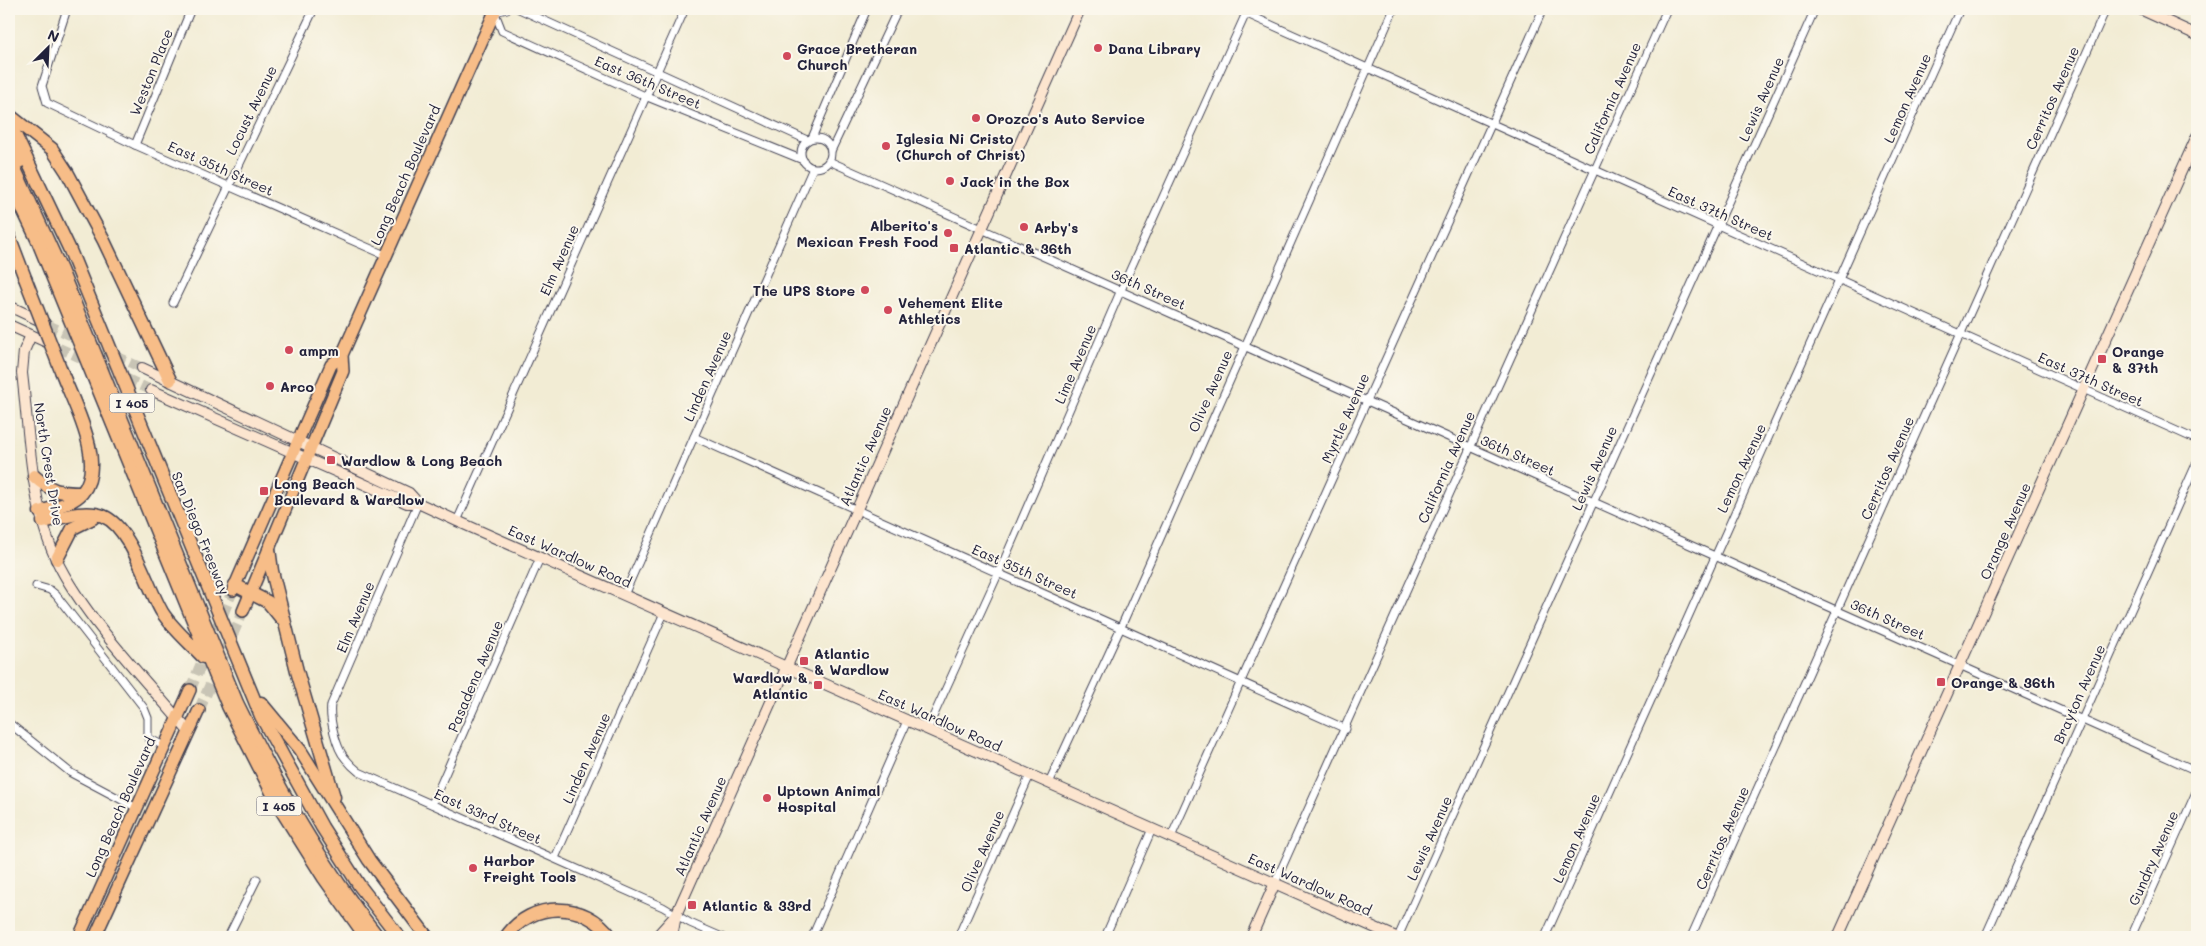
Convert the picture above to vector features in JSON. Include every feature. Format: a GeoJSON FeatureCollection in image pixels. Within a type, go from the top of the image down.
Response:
{"type":"FeatureCollection","features":[{"type":"Feature","properties":{"kind":"highway"},"geometry":{"type":"LineString","coordinates":[[9,115],[52,149],[66,172],[104,241],[170,380]]}},
{"type":"Feature","properties":{"kind":"highway","name":"San Diego Freeway"},"geometry":{"type":"LineString","coordinates":[[9,122],[69,248],[248,687],[282,756],[322,827],[359,884],[399,937]]}},
{"type":"Feature","properties":{"kind":"highway"},"geometry":{"type":"LineString","coordinates":[[9,142],[50,228],[228,669],[248,687],[300,750],[389,888],[426,934]]}},
{"type":"Feature","properties":{"kind":"highway"},"geometry":{"type":"LineString","coordinates":[[9,156],[61,270],[237,703],[264,759],[310,840],[378,937]]}},
{"type":"Feature","properties":{"kind":"highway","name":"I 405"},"geometry":{"type":"LineString","coordinates":[[9,180],[43,254],[210,664],[250,751],[280,808],[324,878],[366,937]]}},
{"type":"Feature","properties":{"kind":"highway"},"geometry":{"type":"LineString","coordinates":[[9,236],[92,455],[89,481],[81,493],[66,504],[41,517]]}},
{"type":"Feature","properties":{"kind":"highway"},"geometry":{"type":"LineString","coordinates":[[34,476],[47,488],[57,492],[81,493]]}},
{"type":"Feature","properties":{"kind":"highway"},"geometry":{"type":"LineString","coordinates":[[41,517],[84,514],[100,515],[112,522],[124,538],[163,613],[210,664]]}},
{"type":"Feature","properties":{"kind":"highway"},"geometry":{"type":"LineString","coordinates":[[57,560],[73,528],[100,515]]}},
{"type":"Feature","properties":{"kind":"highway"},"geometry":{"type":"LineString","coordinates":[[269,549],[272,571],[306,704],[338,811]]}},
{"type":"Feature","properties":{"kind":"highway"},"geometry":{"type":"LineString","coordinates":[[234,587],[251,592],[272,605],[286,624]]}},
{"type":"Feature","properties":{"kind":"highway"},"geometry":{"type":"LineString","coordinates":[[506,937],[514,927],[529,916],[555,909],[574,911],[591,918],[611,937]]}},
{"type":"Feature","properties":{"kind":"main road","name":"Atlantic Avenue"},"geometry":{"type":"LineString","coordinates":[[672,937],[676,915],[1080,9]]}},
{"type":"Feature","properties":{"kind":"main road"},"geometry":{"type":"LineString","coordinates":[[2140,9],[2161,13],[2197,35]]}},
{"type":"Feature","properties":{"kind":"main road","name":"Long Beach Boulevard"},"geometry":{"type":"LineString","coordinates":[[242,611],[307,459],[342,371],[342,355],[492,10]]}},
{"type":"Feature","properties":{"kind":"main road","name":"Orange Avenue"},"geometry":{"type":"LineString","coordinates":[[1838,937],[2197,136]]}},
{"type":"Feature","properties":{"kind":"main road"},"geometry":{"type":"LineString","coordinates":[[9,306],[48,325]]}},
{"type":"Feature","properties":{"kind":"main road"},"geometry":{"type":"LineString","coordinates":[[9,325],[58,348]]}},
{"type":"Feature","properties":{"kind":"main road","name":"North Crest Drive"},"geometry":{"type":"LineString","coordinates":[[31,335],[24,351],[22,362],[34,476],[41,517],[57,560],[92,615],[189,732]]}},
{"type":"Feature","properties":{"kind":"main road","name":"Long Beach Boulevard"},"geometry":{"type":"LineString","coordinates":[[234,587],[331,365],[342,355]]}},
{"type":"Feature","properties":{"kind":"main road","name":"East Wardlow Road"},"geometry":{"type":"LineString","coordinates":[[142,368],[409,493],[418,503],[457,521],[1397,937]]}},
{"type":"Feature","properties":{"kind":"main road","name":"East Wardlow Road"},"geometry":{"type":"LineString","coordinates":[[151,390],[407,503],[418,503]]}},
{"type":"Feature","properties":{"kind":"main road","name":"Long Beach Boulevard"},"geometry":{"type":"LineString","coordinates":[[79,937],[135,807],[190,690]]}},
{"type":"Feature","properties":{"kind":"main road"},"geometry":{"type":"LineString","coordinates":[[95,937],[199,710]]}},
{"type":"Feature","properties":{"kind":"main road","name":"California Avenue"},"geometry":{"type":"LineString","coordinates":[[1251,937],[1275,883]]}},
{"type":"Feature","properties":{"kind":"main road","name":"Atlantic Avenue"},"geometry":{"type":"LineString","coordinates":[[656,937],[676,915]]}},
{"type":"Feature","properties":{"kind":"street","name":"East 35th Street"},"geometry":{"type":"LineString","coordinates":[[67,9],[42,86],[48,102],[135,145],[385,255]]}},
{"type":"Feature","properties":{"kind":"street","name":"Weston Place"},"geometry":{"type":"LineString","coordinates":[[135,145],[191,9]]}},
{"type":"Feature","properties":{"kind":"street","name":"Locust Avenue"},"geometry":{"type":"LineString","coordinates":[[173,303],[314,9]]}},
{"type":"Feature","properties":{"kind":"street"},"geometry":{"type":"LineString","coordinates":[[492,10],[507,9]]}},
{"type":"Feature","properties":{"kind":"street","name":"East 36th Street"},"geometry":{"type":"LineString","coordinates":[[519,9],[810,139]]}},
{"type":"Feature","properties":{"kind":"street","name":"Elm Avenue"},"geometry":{"type":"LineString","coordinates":[[457,521],[684,9]]}},
{"type":"Feature","properties":{"kind":"street"},"geometry":{"type":"LineString","coordinates":[[867,9],[810,139],[802,147],[803,160],[813,168],[822,167],[829,161],[831,151],[898,9]]}},
{"type":"Feature","properties":{"kind":"street","name":"East 37th Street"},"geometry":{"type":"LineString","coordinates":[[1236,9],[1247,11],[1492,125],[2197,440]]}},
{"type":"Feature","properties":{"kind":"street","name":"Olive Avenue"},"geometry":{"type":"LineString","coordinates":[[1049,783],[1121,627],[1394,9]]}},
{"type":"Feature","properties":{"kind":"street","name":"Myrtle Avenue"},"geometry":{"type":"LineString","coordinates":[[1171,837],[1543,9]]}},
{"type":"Feature","properties":{"kind":"street","name":"California Avenue"},"geometry":{"type":"LineString","coordinates":[[1275,883],[1667,9]]}},
{"type":"Feature","properties":{"kind":"street","name":"Lewis Avenue"},"geometry":{"type":"LineString","coordinates":[[1397,937],[1814,9]]}},
{"type":"Feature","properties":{"kind":"street","name":"Lemon Avenue"},"geometry":{"type":"LineString","coordinates":[[1545,937],[1960,9]]}},
{"type":"Feature","properties":{"kind":"street","name":"Cerritos Avenue"},"geometry":{"type":"LineString","coordinates":[[1691,937],[2106,9]]}},
{"type":"Feature","properties":{"kind":"street","name":"East 36th Street"},"geometry":{"type":"LineString","coordinates":[[492,10],[502,31],[646,96],[803,160]]}},
{"type":"Feature","properties":{"kind":"street","name":"Lime Avenue"},"geometry":{"type":"LineString","coordinates":[[927,730],[999,572],[1120,290],[1247,11]]}},
{"type":"Feature","properties":{"kind":"street"},"geometry":{"type":"LineString","coordinates":[[810,139],[826,142],[831,151]]}},
{"type":"Feature","properties":{"kind":"street","name":"36th Street"},"geometry":{"type":"LineString","coordinates":[[829,161],[2197,771]]}},
{"type":"Feature","properties":{"kind":"street","name":"Linden Avenue"},"geometry":{"type":"LineString","coordinates":[[624,595],[813,168]]}},
{"type":"Feature","properties":{"kind":"street","name":"East 35th Street"},"geometry":{"type":"LineString","coordinates":[[694,437],[1346,728]]}},
{"type":"Feature","properties":{"kind":"street","name":"Brayton Avenue"},"geometry":{"type":"LineString","coordinates":[[1985,937],[2197,462]]}},
{"type":"Feature","properties":{"kind":"street","name":"Elm Avenue"},"geometry":{"type":"LineString","coordinates":[[330,714],[331,705],[418,503]]}},
{"type":"Feature","properties":{"kind":"street","name":"Pasadena Avenue"},"geometry":{"type":"LineString","coordinates":[[432,804],[540,558]]}},
{"type":"Feature","properties":{"kind":"street"},"geometry":{"type":"LineString","coordinates":[[36,586],[50,590],[62,603],[144,708],[148,718],[148,738],[164,746]]}},
{"type":"Feature","properties":{"kind":"street","name":"Linden Avenue"},"geometry":{"type":"LineString","coordinates":[[555,858],[664,613]]}},
{"type":"Feature","properties":{"kind":"street","name":"East 33rd Street"},"geometry":{"type":"LineString","coordinates":[[330,714],[343,757],[359,772],[663,907],[722,937]]}},
{"type":"Feature","properties":{"kind":"street"},"geometry":{"type":"LineString","coordinates":[[812,937],[907,721]]}},
{"type":"Feature","properties":{"kind":"street"},"geometry":{"type":"LineString","coordinates":[[9,723],[71,773],[135,807]]}},
{"type":"Feature","properties":{"kind":"street","name":"Olive Avenue"},"geometry":{"type":"LineString","coordinates":[[958,937],[1030,775]]}},
{"type":"Feature","properties":{"kind":"street","name":"Gundry Avenue"},"geometry":{"type":"LineString","coordinates":[[2132,937],[2197,790]]}},
{"type":"Feature","properties":{"kind":"street"},"geometry":{"type":"LineString","coordinates":[[1105,937],[1152,830]]}},
{"type":"Feature","properties":{"kind":"street"},"geometry":{"type":"LineString","coordinates":[[228,937],[257,879]]}},
{"type":"Feature","properties":{"kind":"tunnel"},"geometry":{"type":"LineString","coordinates":[[48,325],[142,368]]}},
{"type":"Feature","properties":{"kind":"tunnel"},"geometry":{"type":"LineString","coordinates":[[59,348],[151,390]]}},
{"type":"Feature","properties":{"kind":"tunnel"},"geometry":{"type":"LineString","coordinates":[[190,690],[233,590]]}},
{"type":"Feature","properties":{"kind":"tunnel"},"geometry":{"type":"LineString","coordinates":[[199,710],[243,611]]}},
{"type":"Feature","properties":{"kind":"place","name":"Dana Library"},"geometry":{"type":"Point","coordinates":[1098,48]}},
{"type":"Feature","properties":{"kind":"place","name":"Grace Bretheran Church"},"geometry":{"type":"Point","coordinates":[787,56]}},
{"type":"Feature","properties":{"kind":"place","name":"Orozco's Auto Service"},"geometry":{"type":"Point","coordinates":[976,118]}},
{"type":"Feature","properties":{"kind":"place","name":"Iglesia Ni Cristo (Church of Christ)"},"geometry":{"type":"Point","coordinates":[886,146]}},
{"type":"Feature","properties":{"kind":"place","name":"Jack in the Box"},"geometry":{"type":"Point","coordinates":[950,181]}},
{"type":"Feature","properties":{"kind":"place","name":"Arby's"},"geometry":{"type":"Point","coordinates":[1024,227]}},
{"type":"Feature","properties":{"kind":"place","name":"Alberito's Mexican Fresh Food"},"geometry":{"type":"Point","coordinates":[948,233]}},
{"type":"Feature","properties":{"kind":"place","name":"Atlantic & 36th"},"geometry":{"type":"Point","coordinates":[954,248]}},
{"type":"Feature","properties":{"kind":"place","name":"The UPS Store"},"geometry":{"type":"Point","coordinates":[865,290]}},
{"type":"Feature","properties":{"kind":"place","name":"Vehement Elite Athletics"},"geometry":{"type":"Point","coordinates":[888,310]}},
{"type":"Feature","properties":{"kind":"place","name":"ampm"},"geometry":{"type":"Point","coordinates":[289,350]}},
{"type":"Feature","properties":{"kind":"place","name":"Orange & 37th"},"geometry":{"type":"Point","coordinates":[2102,359]}},
{"type":"Feature","properties":{"kind":"place","name":"Arco"},"geometry":{"type":"Point","coordinates":[270,386]}},
{"type":"Feature","properties":{"kind":"place","name":"Wardlow & Long Beach"},"geometry":{"type":"Point","coordinates":[331,460]}},
{"type":"Feature","properties":{"kind":"place","name":"Long Beach Boulevard & Wardlow"},"geometry":{"type":"Point","coordinates":[264,491]}},
{"type":"Feature","properties":{"kind":"place","name":"Atlantic & Wardlow"},"geometry":{"type":"Point","coordinates":[804,661]}},
{"type":"Feature","properties":{"kind":"place","name":"Orange & 36th"},"geometry":{"type":"Point","coordinates":[1941,682]}},
{"type":"Feature","properties":{"kind":"place","name":"Wardlow & Atlantic"},"geometry":{"type":"Point","coordinates":[818,685]}},
{"type":"Feature","properties":{"kind":"place","name":"Uptown Animal Hospital"},"geometry":{"type":"Point","coordinates":[767,798]}},
{"type":"Feature","properties":{"kind":"place","name":"Harbor Freight Tools"},"geometry":{"type":"Point","coordinates":[473,868]}},
{"type":"Feature","properties":{"kind":"place","name":"Atlantic & 33rd"},"geometry":{"type":"Point","coordinates":[692,905]}}]}
